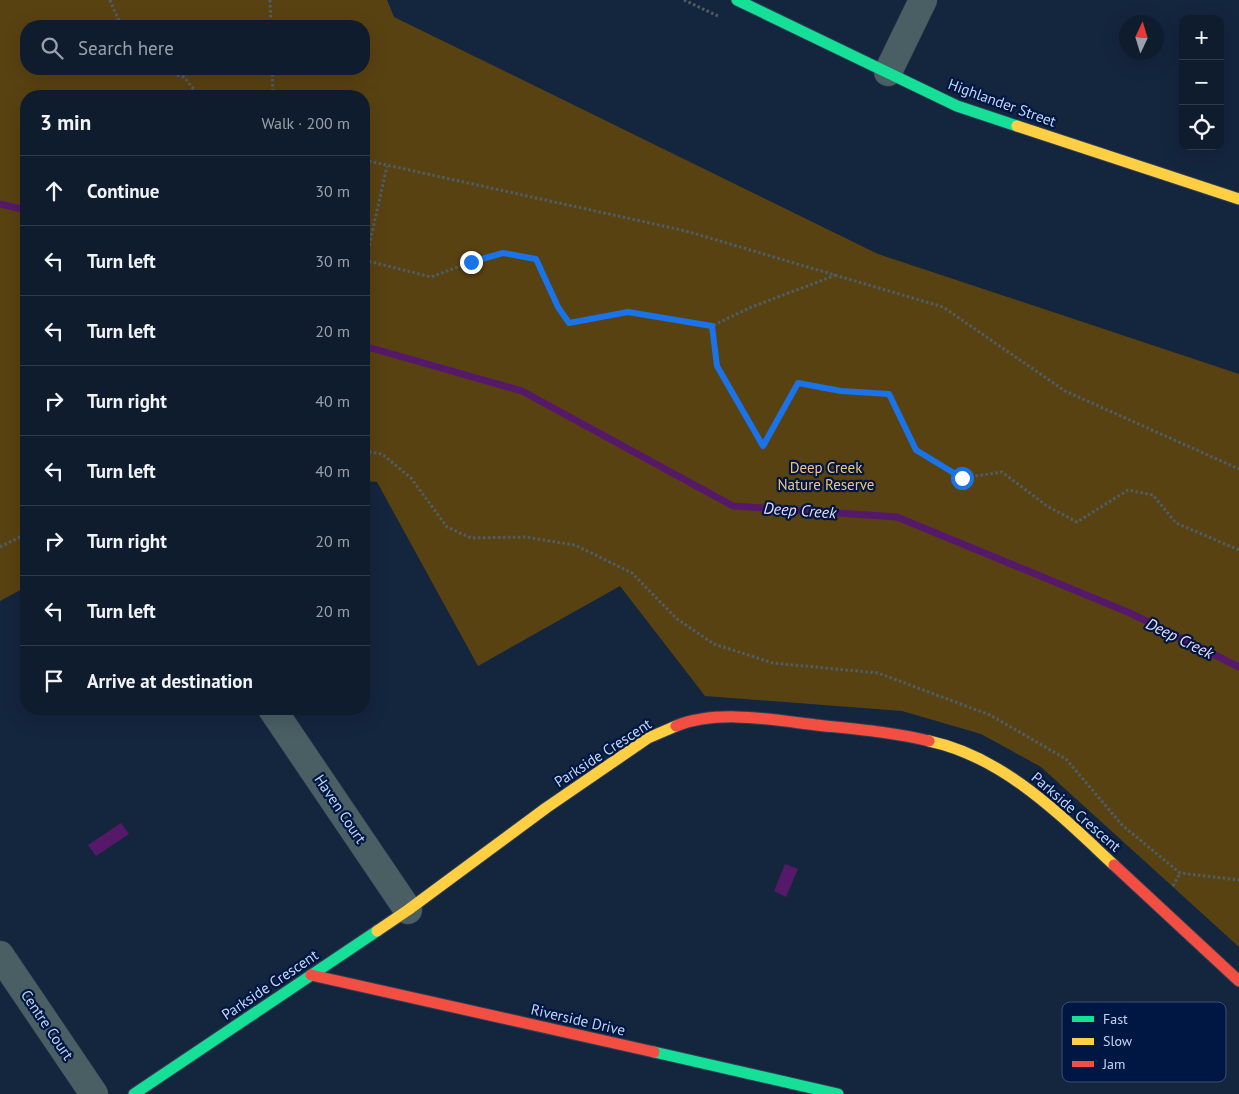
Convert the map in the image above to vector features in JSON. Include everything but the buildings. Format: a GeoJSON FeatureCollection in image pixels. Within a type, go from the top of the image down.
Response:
{"type":"FeatureCollection","features":[{"type":"Feature","properties":{"kind":"street","name":"Highlander Street"},"geometry":{"type":"LineString","coordinates":[[737,0],[957,106],[1239,199]]}},
{"type":"Feature","properties":{"kind":"street"},"geometry":{"type":"LineString","coordinates":[[888,72],[923,0]]}},
{"type":"Feature","properties":{"kind":"street","name":"Haven Court"},"geometry":{"type":"LineString","coordinates":[[276,715],[408,910]]}},
{"type":"Feature","properties":{"kind":"street","name":"Parkside Crescent"},"geometry":{"type":"LineString","coordinates":[[134,1094],[408,910],[546,808],[648,738],[688,721],[716,718],[752,718],[900,734],[940,743],[977,758],[1016,780],[1055,810],[1239,981]]}},
{"type":"Feature","properties":{"kind":"street","name":"Centre Court"},"geometry":{"type":"LineString","coordinates":[[0,955],[94,1094]]}},
{"type":"Feature","properties":{"kind":"street","name":"Riverside Drive"},"geometry":{"type":"LineString","coordinates":[[311,975],[838,1094]]}},
{"type":"Feature","properties":{"kind":"path"},"geometry":{"type":"LineString","coordinates":[[110,0],[119,20]]}},
{"type":"Feature","properties":{"kind":"path"},"geometry":{"type":"LineString","coordinates":[[270,0],[271,20]]}},
{"type":"Feature","properties":{"kind":"path"},"geometry":{"type":"LineString","coordinates":[[178,75],[184,77],[194,90]]}},
{"type":"Feature","properties":{"kind":"path"},"geometry":{"type":"LineString","coordinates":[[272,75],[273,90]]}},
{"type":"Feature","properties":{"kind":"path"},"geometry":{"type":"LineString","coordinates":[[370,162],[686,231],[943,307],[1065,391],[1239,469]]}},
{"type":"Feature","properties":{"kind":"path"},"geometry":{"type":"LineString","coordinates":[[370,239],[387,166]]}},
{"type":"Feature","properties":{"kind":"path"},"geometry":{"type":"LineString","coordinates":[[370,261],[431,277],[471,262],[503,253],[536,259],[558,307],[569,323],[628,312],[712,326],[749,308],[836,275]]}},
{"type":"Feature","properties":{"kind":"path"},"geometry":{"type":"LineString","coordinates":[[712,326],[717,366],[763,446],[798,383],[841,391],[889,394],[916,450],[962,478],[1002,472],[1047,506],[1077,522],[1128,490],[1153,494],[1176,523],[1239,550]]}},
{"type":"Feature","properties":{"kind":"path"},"geometry":{"type":"LineString","coordinates":[[370,452],[382,454],[411,478],[447,527],[470,538],[525,537],[575,545],[632,573],[677,619],[714,644],[773,663],[878,673],[990,715],[1066,759],[1122,825],[1180,873],[1239,880]]}},
{"type":"Feature","properties":{"kind":"path"},"geometry":{"type":"LineString","coordinates":[[0,547],[20,537]]}},
{"type":"Feature","properties":{"kind":"green space","name":"Deep Creek Nature Reserve"},"geometry":{"type":"Polygon","coordinates":[[[0,0],[387,0],[394,17],[878,254],[1239,374],[1239,947],[1041,767],[981,734],[902,711],[705,696],[620,586],[478,666],[377,482],[370,481],[370,90],[20,90],[20,590],[0,601],[0,0]]]}},
{"type":"Feature","properties":{"kind":"shaded area"},"geometry":{"type":"Polygon","coordinates":[[[121,823],[129,834],[96,856],[88,845],[121,823]]]}},
{"type":"Feature","properties":{"kind":"shaded area"},"geometry":{"type":"Polygon","coordinates":[[[785,864],[798,869],[786,897],[774,891],[785,864]]]}},
{"type":"Feature","properties":{"kind":"waterway","name":"Deep Creek"},"geometry":{"type":"LineString","coordinates":[[0,204],[20,209]]}},
{"type":"Feature","properties":{"kind":"waterway","name":"Deep Creek"},"geometry":{"type":"LineString","coordinates":[[370,348],[522,391],[733,506],[897,517],[1130,613],[1239,667]]}},
{"type":"Feature","properties":{"kind":"traffic: fast"},"geometry":{"type":"LineString","coordinates":[[737,0],[957,106],[1017,126]]}},
{"type":"Feature","properties":{"kind":"traffic: fast"},"geometry":{"type":"LineString","coordinates":[[134,1094],[377,931]]}},
{"type":"Feature","properties":{"kind":"traffic: fast"},"geometry":{"type":"LineString","coordinates":[[654,1052],[838,1094]]}},
{"type":"Feature","properties":{"kind":"traffic: slow"},"geometry":{"type":"LineString","coordinates":[[1017,126],[1239,199]]}},
{"type":"Feature","properties":{"kind":"traffic: slow"},"geometry":{"type":"LineString","coordinates":[[377,931],[546,808],[648,738],[676,726]]}},
{"type":"Feature","properties":{"kind":"traffic: slow"},"geometry":{"type":"LineString","coordinates":[[929,741],[956,749],[982,760],[1006,774],[1052,808],[1114,865]]}},
{"type":"Feature","properties":{"kind":"traffic: jam"},"geometry":{"type":"LineString","coordinates":[[676,726],[709,718],[746,717],[873,731],[929,741]]}},
{"type":"Feature","properties":{"kind":"traffic: jam"},"geometry":{"type":"LineString","coordinates":[[1114,865],[1239,981]]}},
{"type":"Feature","properties":{"kind":"traffic: jam"},"geometry":{"type":"LineString","coordinates":[[311,975],[654,1052]]}},
{"type":"Feature","properties":{"kind":"route"},"geometry":{"type":"LineString","coordinates":[[471,262],[503,253],[536,259],[558,307],[569,323],[628,312],[712,326],[717,366],[763,446],[798,383],[841,391],[889,394],[916,450],[962,478]]}}]}
